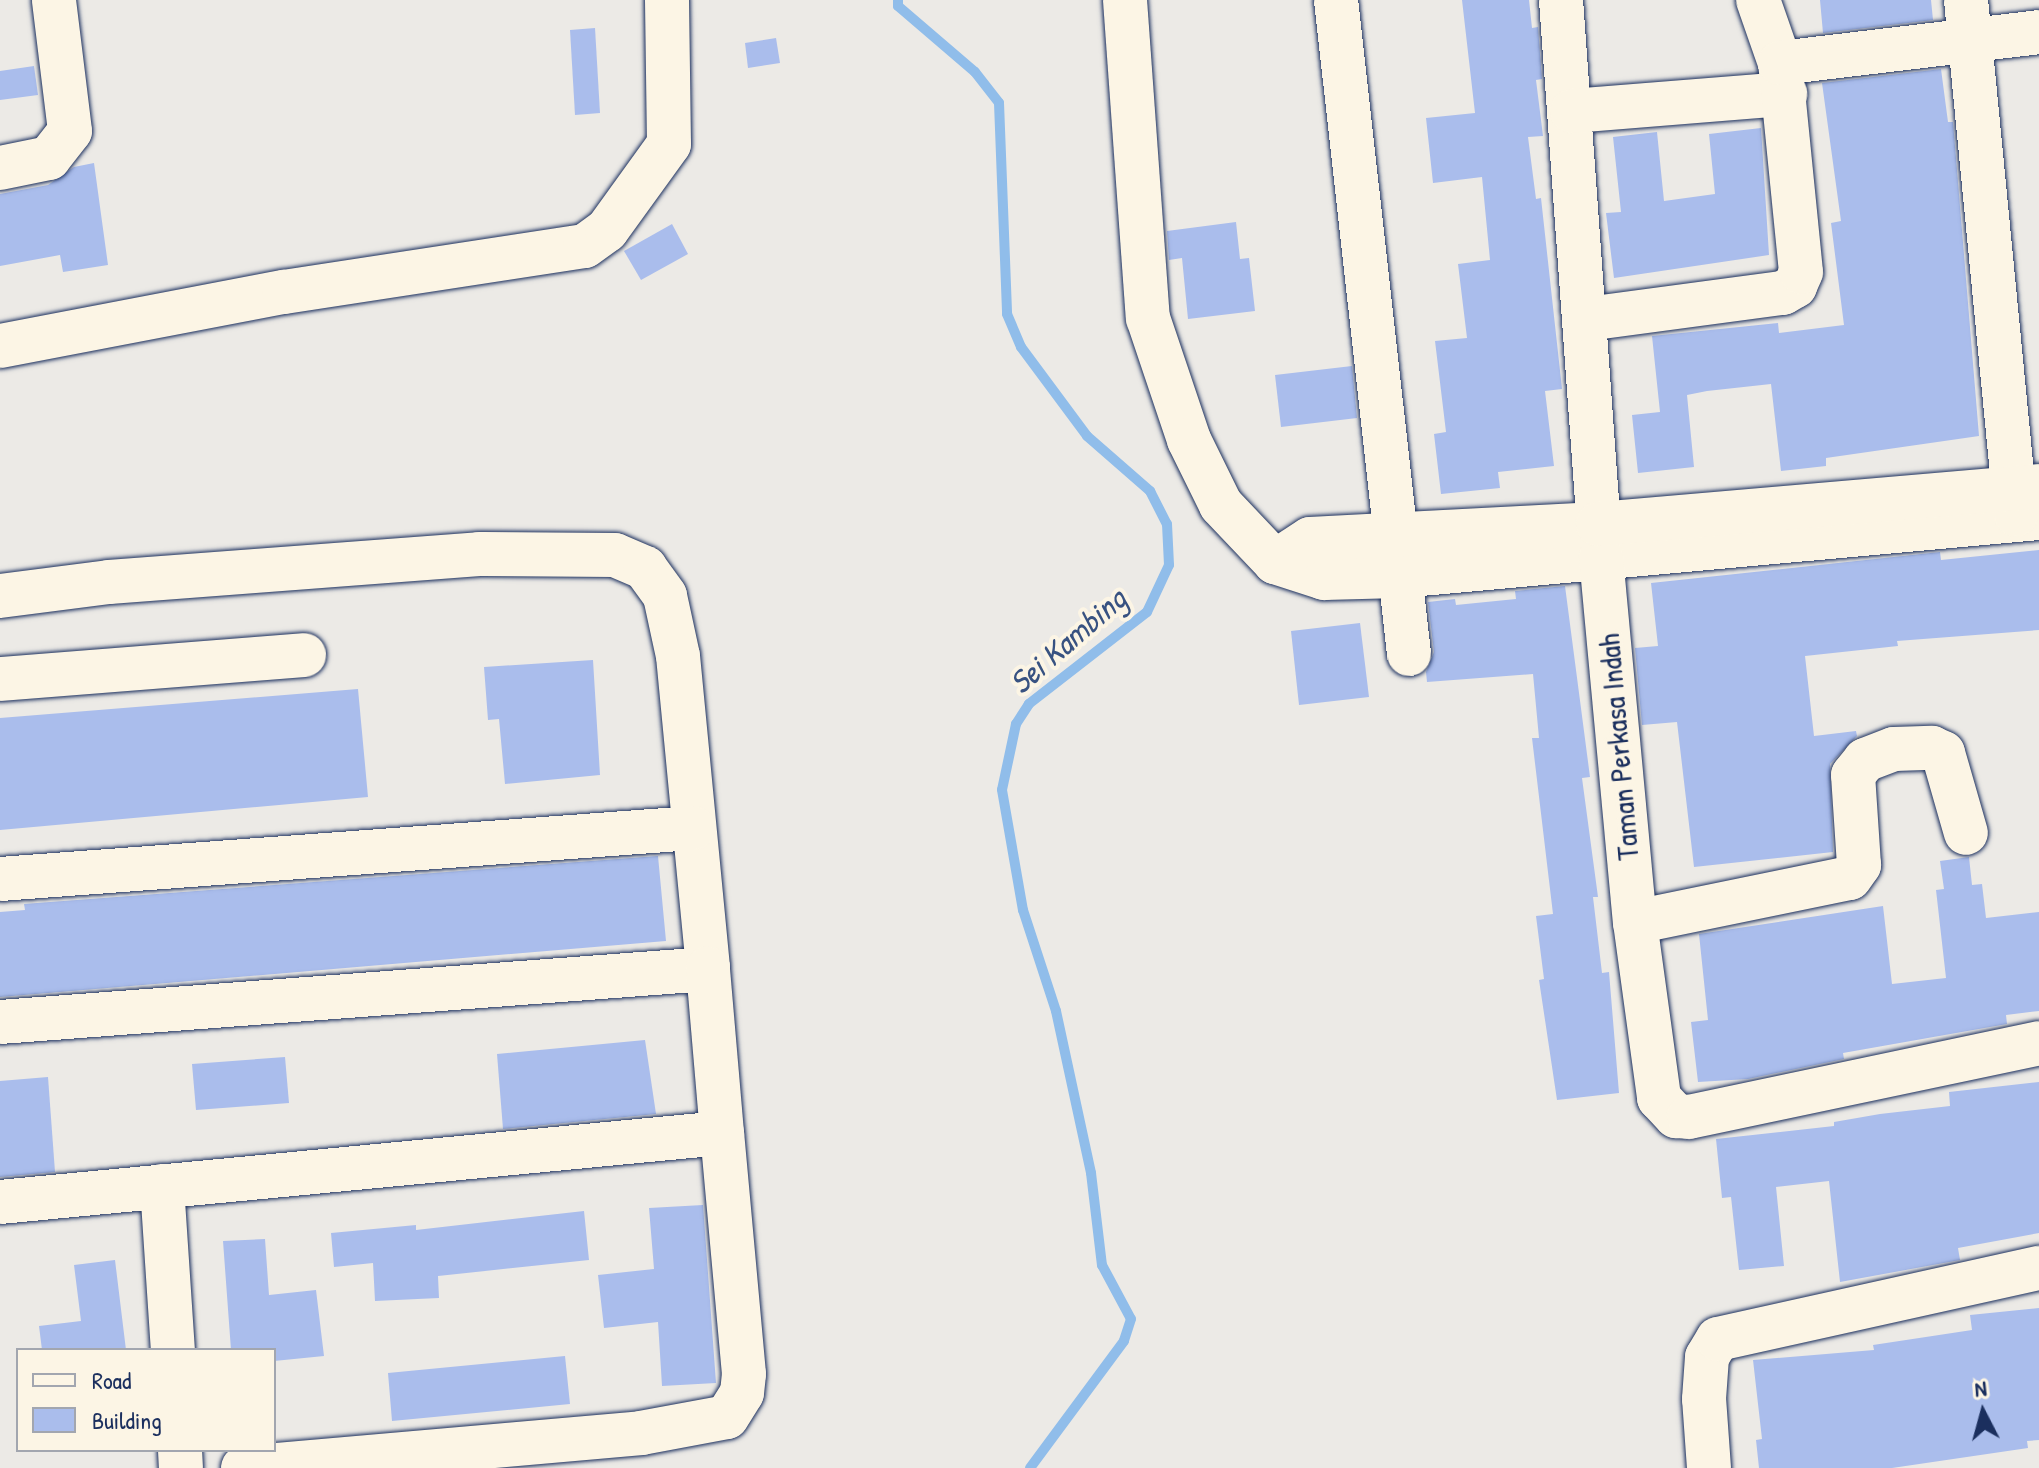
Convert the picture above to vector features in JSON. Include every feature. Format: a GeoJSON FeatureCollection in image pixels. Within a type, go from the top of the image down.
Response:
{"type":"FeatureCollection","features":[{"type":"Feature","properties":{"kind":"street"},"geometry":{"type":"LineString","coordinates":[[0,168],[49,158],[70,131],[54,0]]}},
{"type":"Feature","properties":{"kind":"street"},"geometry":{"type":"LineString","coordinates":[[0,346],[284,292],[585,246],[607,230],[669,144],[667,0]]}},
{"type":"Feature","properties":{"kind":"street"},"geometry":{"type":"LineString","coordinates":[[1125,0],[1148,318],[1189,440],[1221,505],[1275,562],[1310,539],[1396,556],[2027,503],[1968,19]]}},
{"type":"Feature","properties":{"kind":"street"},"geometry":{"type":"LineString","coordinates":[[1336,0],[1409,654]]}},
{"type":"Feature","properties":{"kind":"street","name":"Taman Perkasa Indah"},"geometry":{"type":"LineString","coordinates":[[1561,0],[1587,319],[1599,541],[1635,922],[1655,1087],[1676,1116],[2039,1043]]}},
{"type":"Feature","properties":{"kind":"street"},"geometry":{"type":"LineString","coordinates":[[1587,319],[1783,293],[1795,286],[1801,272],[1782,78],[1758,0]]}},
{"type":"Feature","properties":{"kind":"street"},"geometry":{"type":"LineString","coordinates":[[1572,111],[1782,78],[1968,19],[2039,32]]}},
{"type":"Feature","properties":{"kind":"street"},"geometry":{"type":"LineString","coordinates":[[0,596],[109,582],[479,554],[615,555],[645,568],[665,596],[678,656],[708,969],[742,1393],[736,1409],[714,1423],[642,1451],[243,1468]]}},
{"type":"Feature","properties":{"kind":"street"},"geometry":{"type":"LineString","coordinates":[[0,679],[304,655]]}},
{"type":"Feature","properties":{"kind":"street"},"geometry":{"type":"LineString","coordinates":[[1635,922],[1850,878],[1859,865],[1853,775],[1865,760],[1894,749],[1932,748],[1943,753],[1966,833]]}},
{"type":"Feature","properties":{"kind":"street"},"geometry":{"type":"LineString","coordinates":[[0,879],[693,828]]}},
{"type":"Feature","properties":{"kind":"street"},"geometry":{"type":"LineString","coordinates":[[0,1022],[708,969]]}},
{"type":"Feature","properties":{"kind":"street"},"geometry":{"type":"LineString","coordinates":[[0,1202],[722,1133]]}},
{"type":"Feature","properties":{"kind":"street"},"geometry":{"type":"LineString","coordinates":[[162,1186],[173,1348]]}},
{"type":"Feature","properties":{"kind":"street"},"geometry":{"type":"LineString","coordinates":[[1709,1468],[1705,1384],[1707,1357],[1718,1339],[2039,1268]]}},
{"type":"Feature","properties":{"kind":"building"},"geometry":{"type":"Polygon","coordinates":[[[1462,0],[1529,0],[1532,28],[1538,27],[1542,79],[1536,80],[1543,136],[1528,137],[1536,199],[1541,198],[1562,389],[1545,391],[1554,466],[1498,472],[1500,488],[1441,494],[1434,434],[1446,432],[1435,341],[1467,338],[1458,264],[1490,260],[1482,177],[1433,183],[1426,118],[1475,113],[1462,0]]]}},
{"type":"Feature","properties":{"kind":"building"},"geometry":{"type":"Polygon","coordinates":[[[1820,0],[1931,0],[1933,20],[1823,33],[1820,0]]]}},
{"type":"Feature","properties":{"kind":"building"},"geometry":{"type":"Polygon","coordinates":[[[595,28],[600,113],[575,115],[570,30],[595,28]]]}},
{"type":"Feature","properties":{"kind":"building"},"geometry":{"type":"Polygon","coordinates":[[[776,38],[780,63],[748,68],[745,43],[776,38]]]}},
{"type":"Feature","properties":{"kind":"building"},"geometry":{"type":"Polygon","coordinates":[[[34,66],[38,95],[0,100],[0,71],[34,66]]]}},
{"type":"Feature","properties":{"kind":"building"},"geometry":{"type":"Polygon","coordinates":[[[1941,69],[1948,122],[1953,122],[1979,436],[1826,458],[1826,466],[1781,471],[1771,384],[1687,395],[1694,467],[1638,473],[1632,415],[1660,412],[1652,336],[1778,323],[1779,333],[1844,325],[1831,223],[1841,221],[1822,83],[1941,69]]]}},
{"type":"Feature","properties":{"kind":"building"},"geometry":{"type":"Polygon","coordinates":[[[1761,128],[1769,255],[1614,278],[1606,213],[1621,212],[1613,137],[1657,132],[1664,201],[1715,194],[1709,134],[1761,128]]]}},
{"type":"Feature","properties":{"kind":"building"},"geometry":{"type":"Polygon","coordinates":[[[94,163],[108,265],[63,272],[60,255],[0,266],[0,194],[48,185],[74,167],[94,163]]]}},
{"type":"Feature","properties":{"kind":"building"},"geometry":{"type":"Polygon","coordinates":[[[1236,222],[1240,259],[1249,258],[1255,311],[1188,319],[1182,258],[1169,260],[1167,231],[1236,222]]]}},
{"type":"Feature","properties":{"kind":"building"},"geometry":{"type":"Polygon","coordinates":[[[672,224],[688,254],[641,280],[624,251],[672,224]]]}},
{"type":"Feature","properties":{"kind":"building"},"geometry":{"type":"Polygon","coordinates":[[[1352,366],[1357,418],[1281,427],[1275,375],[1352,366]]]}},
{"type":"Feature","properties":{"kind":"building"},"geometry":{"type":"Polygon","coordinates":[[[2039,550],[2039,630],[1897,641],[1898,646],[1805,656],[1814,736],[1856,731],[1857,736],[1830,764],[1833,852],[1694,867],[1677,722],[1642,725],[1635,648],[1658,646],[1651,583],[1940,552],[1941,560],[2039,550]]]}},
{"type":"Feature","properties":{"kind":"building"},"geometry":{"type":"Polygon","coordinates":[[[1565,586],[1590,777],[1582,778],[1598,897],[1593,897],[1602,973],[1609,972],[1619,1093],[1557,1100],[1539,980],[1544,979],[1536,916],[1553,914],[1532,738],[1539,738],[1533,674],[1427,682],[1426,672],[1434,652],[1428,602],[1455,599],[1456,605],[1516,599],[1515,591],[1565,586]]]}},
{"type":"Feature","properties":{"kind":"building"},"geometry":{"type":"Polygon","coordinates":[[[1360,623],[1369,697],[1299,705],[1291,631],[1360,623]]]}},
{"type":"Feature","properties":{"kind":"building"},"geometry":{"type":"Polygon","coordinates":[[[593,660],[600,775],[505,784],[499,719],[488,720],[484,667],[593,660]]]}},
{"type":"Feature","properties":{"kind":"building"},"geometry":{"type":"Polygon","coordinates":[[[358,689],[368,797],[0,830],[0,718],[358,689]]]}},
{"type":"Feature","properties":{"kind":"building"},"geometry":{"type":"Polygon","coordinates":[[[658,856],[666,941],[0,997],[0,912],[25,910],[24,904],[658,856]]]}},
{"type":"Feature","properties":{"kind":"building"},"geometry":{"type":"Polygon","coordinates":[[[1969,857],[1972,885],[1982,884],[1986,918],[2039,912],[2039,1011],[2006,1015],[2007,1024],[1843,1053],[1844,1059],[1748,1079],[1698,1082],[1691,1022],[1708,1020],[1699,934],[1883,906],[1892,984],[1946,978],[1936,890],[1944,889],[1940,861],[1969,857]]]}},
{"type":"Feature","properties":{"kind":"building"},"geometry":{"type":"Polygon","coordinates":[[[645,1040],[656,1114],[503,1129],[497,1054],[645,1040]]]}},
{"type":"Feature","properties":{"kind":"building"},"geometry":{"type":"Polygon","coordinates":[[[285,1057],[289,1103],[196,1110],[192,1064],[285,1057]]]}},
{"type":"Feature","properties":{"kind":"building"},"geometry":{"type":"Polygon","coordinates":[[[48,1077],[55,1172],[0,1177],[0,1081],[48,1077]]]}},
{"type":"Feature","properties":{"kind":"building"},"geometry":{"type":"Polygon","coordinates":[[[2039,1082],[2039,1233],[1958,1248],[1960,1260],[1840,1282],[1829,1181],[1776,1187],[1784,1266],[1739,1270],[1731,1197],[1722,1198],[1716,1139],[1834,1126],[1834,1122],[1880,1114],[1950,1106],[1949,1092],[2039,1082]]]}},
{"type":"Feature","properties":{"kind":"building"},"geometry":{"type":"Polygon","coordinates":[[[703,1205],[716,1383],[662,1386],[658,1322],[604,1328],[598,1275],[654,1269],[649,1208],[703,1205]]]}},
{"type":"Feature","properties":{"kind":"building"},"geometry":{"type":"Polygon","coordinates":[[[584,1211],[589,1260],[438,1276],[439,1298],[375,1301],[373,1263],[334,1267],[331,1233],[416,1225],[416,1230],[584,1211]]]}},
{"type":"Feature","properties":{"kind":"building"},"geometry":{"type":"Polygon","coordinates":[[[265,1239],[269,1295],[316,1290],[324,1356],[276,1361],[276,1348],[231,1348],[223,1241],[265,1239]]]}},
{"type":"Feature","properties":{"kind":"building"},"geometry":{"type":"Polygon","coordinates":[[[115,1260],[126,1348],[42,1348],[39,1326],[81,1321],[74,1265],[115,1260]]]}},
{"type":"Feature","properties":{"kind":"building"},"geometry":{"type":"Polygon","coordinates":[[[2039,1308],[2039,1440],[2027,1441],[2028,1448],[1892,1468],[1759,1468],[1756,1440],[1762,1439],[1753,1360],[1874,1350],[1873,1345],[1972,1330],[1970,1315],[2039,1308]]]}},
{"type":"Feature","properties":{"kind":"building"},"geometry":{"type":"Polygon","coordinates":[[[565,1356],[570,1404],[392,1421],[388,1373],[565,1356]]]}},
{"type":"Feature","properties":{"kind":"waterway","name":"Sei Kambing"},"geometry":{"type":"LineString","coordinates":[[898,0],[898,6],[975,72],[999,103],[1007,314],[1021,347],[1087,436],[1150,491],[1167,524],[1169,565],[1147,612],[1029,704],[1016,724],[1002,790],[1023,910],[1056,1011],[1091,1173],[1102,1265],[1131,1319],[1124,1341],[1030,1468]]}}]}
